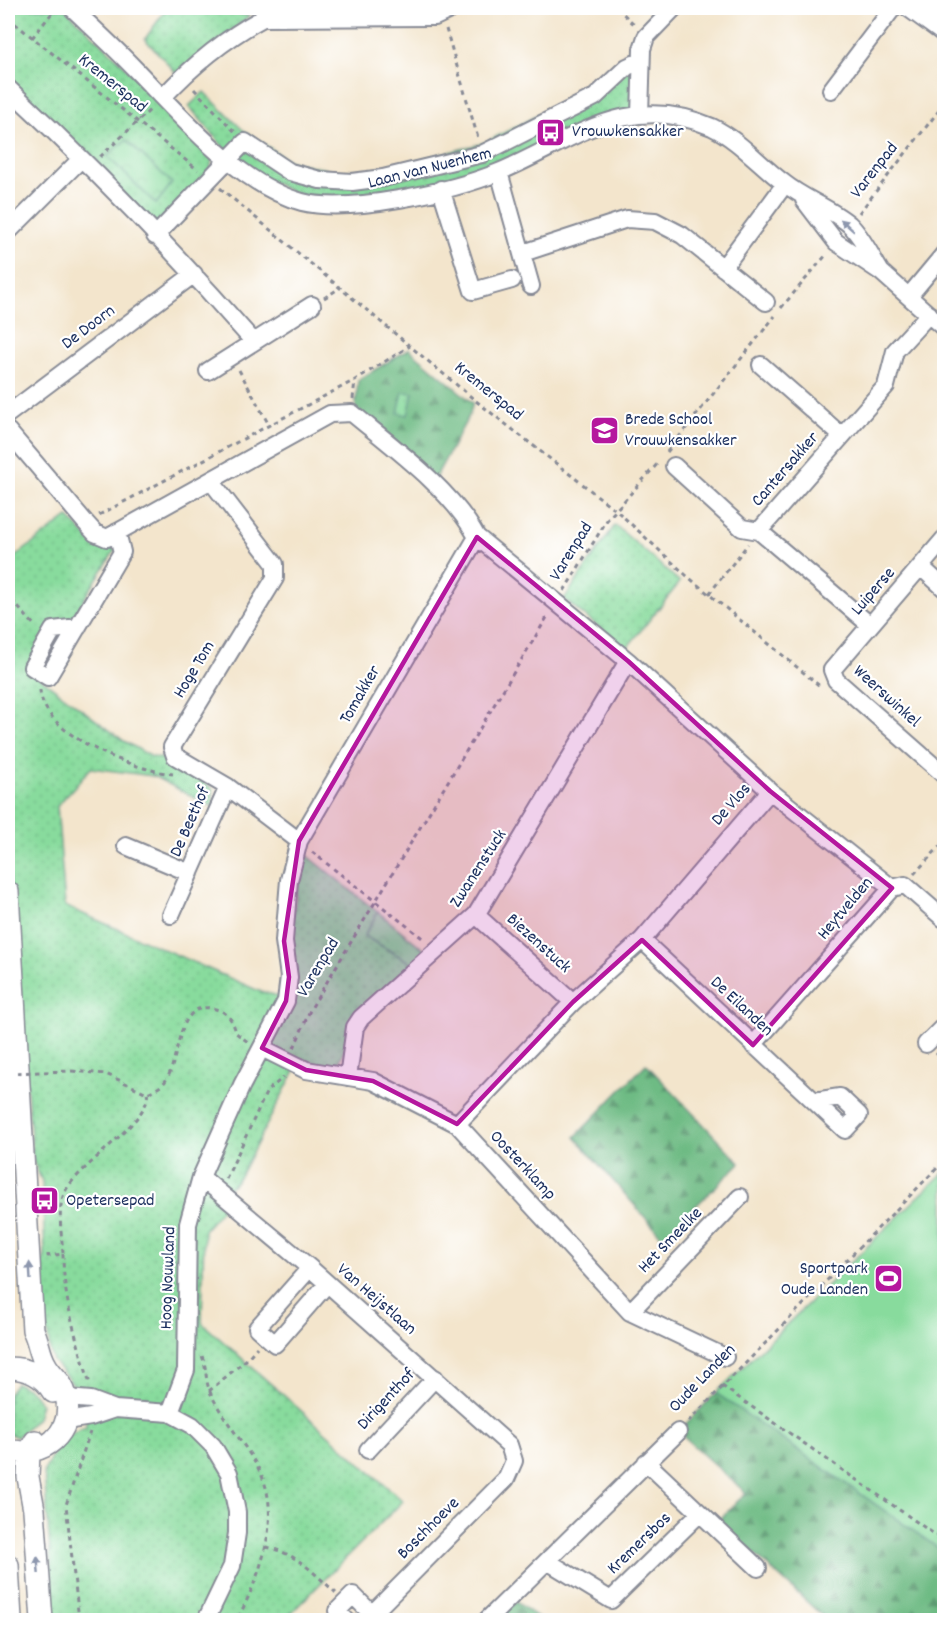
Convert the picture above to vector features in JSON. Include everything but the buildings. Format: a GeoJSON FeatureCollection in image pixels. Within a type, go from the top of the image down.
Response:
{"type":"FeatureCollection","features":[{"type":"Feature","properties":{"kind":"main road"},"geometry":{"type":"LineString","coordinates":[[8,892],[38,1210],[33,1330],[39,1369]]}},
{"type":"Feature","properties":{"kind":"main road"},"geometry":{"type":"LineString","coordinates":[[8,1368],[39,1369],[62,1384],[61,1398],[52,1425],[25,1451]]}},
{"type":"Feature","properties":{"kind":"main road"},"geometry":{"type":"LineString","coordinates":[[25,1451],[55,1440],[66,1421],[61,1398]]}},
{"type":"Feature","properties":{"kind":"main road"},"geometry":{"type":"LineString","coordinates":[[25,1451],[30,1498],[34,1510],[42,1620]]}},
{"type":"Feature","properties":{"kind":"main road"},"geometry":{"type":"LineString","coordinates":[[8,1565],[11,1620]]}},
{"type":"Feature","properties":{"kind":"street","name":"Laan van Nuenhem"},"geometry":{"type":"LineString","coordinates":[[72,8],[228,159],[256,181],[301,201],[331,206],[363,206],[441,189],[500,172],[586,128],[611,119],[640,115],[678,117],[713,128],[746,151],[791,188],[850,225],[881,272]]}},
{"type":"Feature","properties":{"kind":"street"},"geometry":{"type":"LineString","coordinates":[[640,115],[640,62],[646,37],[674,8]]}},
{"type":"Feature","properties":{"kind":"street"},"geometry":{"type":"LineString","coordinates":[[831,90],[892,8]]}},
{"type":"Feature","properties":{"kind":"street"},"geometry":{"type":"LineString","coordinates":[[909,8],[945,34]]}},
{"type":"Feature","properties":{"kind":"street"},"geometry":{"type":"LineString","coordinates":[[162,97],[182,77],[264,13],[448,12]]}},
{"type":"Feature","properties":{"kind":"street","name":"Laan van Nuenhem"},"geometry":{"type":"LineString","coordinates":[[245,142],[290,172],[331,181],[352,182],[383,178],[482,154],[595,96],[627,67],[640,62]]}},
{"type":"Feature","properties":{"kind":"street"},"geometry":{"type":"LineString","coordinates":[[8,88],[86,163],[194,274],[253,341]]}},
{"type":"Feature","properties":{"kind":"street"},"geometry":{"type":"LineString","coordinates":[[155,236],[208,178],[245,142]]}},
{"type":"Feature","properties":{"kind":"street"},"geometry":{"type":"LineString","coordinates":[[8,232],[86,163]]}},
{"type":"Feature","properties":{"kind":"street"},"geometry":{"type":"LineString","coordinates":[[500,172],[531,286]]}},
{"type":"Feature","properties":{"kind":"street","name":"Laan van Nuenhem"},"geometry":{"type":"LineString","coordinates":[[791,188],[836,242],[881,272],[945,328]]}},
{"type":"Feature","properties":{"kind":"street"},"geometry":{"type":"LineString","coordinates":[[723,268],[791,188]]}},
{"type":"Feature","properties":{"kind":"street"},"geometry":{"type":"LineString","coordinates":[[441,189],[473,291],[512,280]]}},
{"type":"Feature","properties":{"kind":"street"},"geometry":{"type":"LineString","coordinates":[[523,253],[627,219],[655,221],[682,235],[766,302]]}},
{"type":"Feature","properties":{"kind":"street"},"geometry":{"type":"LineString","coordinates":[[909,296],[945,254]]}},
{"type":"Feature","properties":{"kind":"street","name":"De Doorn"},"geometry":{"type":"LineString","coordinates":[[8,414],[194,274]]}},
{"type":"Feature","properties":{"kind":"street"},"geometry":{"type":"LineString","coordinates":[[208,371],[312,305]]}},
{"type":"Feature","properties":{"kind":"street","name":"Cantersakker"},"geometry":{"type":"LineString","coordinates":[[759,531],[886,386],[895,351],[929,314]]}},
{"type":"Feature","properties":{"kind":"street","name":"Cantersakker"},"geometry":{"type":"LineString","coordinates":[[761,365],[842,435]]}},
{"type":"Feature","properties":{"kind":"street"},"geometry":{"type":"LineString","coordinates":[[8,431],[95,533],[107,538],[330,414],[352,413],[431,480],[477,537]]}},
{"type":"Feature","properties":{"kind":"street","name":"Cantersakker"},"geometry":{"type":"LineString","coordinates":[[674,466],[742,528],[759,531],[870,625]]}},
{"type":"Feature","properties":{"kind":"street","name":"Hoge Tom"},"geometry":{"type":"LineString","coordinates":[[211,481],[275,564],[275,578],[172,747],[175,756],[228,788],[299,841]]}},
{"type":"Feature","properties":{"kind":"street"},"geometry":{"type":"LineString","coordinates":[[78,627],[53,630],[32,666],[48,677],[78,627],[122,552],[117,532]]}},
{"type":"Feature","properties":{"kind":"street","name":"De Vlos"},"geometry":{"type":"LineString","coordinates":[[457,1124],[573,1002],[642,940],[770,791],[628,661],[477,537]]}},
{"type":"Feature","properties":{"kind":"street","name":"Tomakker"},"geometry":{"type":"LineString","coordinates":[[262,1048],[286,1001],[289,977],[284,941],[289,880],[299,841],[477,537]]}},
{"type":"Feature","properties":{"kind":"street","name":"Luiperse"},"geometry":{"type":"LineString","coordinates":[[832,670],[945,539]]}},
{"type":"Feature","properties":{"kind":"street"},"geometry":{"type":"LineString","coordinates":[[921,567],[945,588]]}},
{"type":"Feature","properties":{"kind":"street","name":"Zwanenstuck"},"geometry":{"type":"LineString","coordinates":[[348,1077],[355,1027],[361,1018],[476,915],[628,661]]}},
{"type":"Feature","properties":{"kind":"street","name":"Weerswinkel"},"geometry":{"type":"LineString","coordinates":[[832,670],[836,680],[941,782]]}},
{"type":"Feature","properties":{"kind":"street","name":"De Beethof"},"geometry":{"type":"LineString","coordinates":[[171,915],[228,788]]}},
{"type":"Feature","properties":{"kind":"street","name":"Heytvelden"},"geometry":{"type":"LineString","coordinates":[[753,1045],[899,886],[770,791]]}},
{"type":"Feature","properties":{"kind":"street","name":"De Beethof"},"geometry":{"type":"LineString","coordinates":[[126,846],[190,873]]}},
{"type":"Feature","properties":{"kind":"street"},"geometry":{"type":"LineString","coordinates":[[899,886],[945,919]]}},
{"type":"Feature","properties":{"kind":"street","name":"Biezenstuck"},"geometry":{"type":"LineString","coordinates":[[476,915],[573,1002]]}},
{"type":"Feature","properties":{"kind":"street","name":"De Eilanden"},"geometry":{"type":"LineString","coordinates":[[642,940],[814,1101]]}},
{"type":"Feature","properties":{"kind":"street"},"geometry":{"type":"LineString","coordinates":[[926,1044],[945,1026]]}},
{"type":"Feature","properties":{"kind":"street","name":"Oosterklamp"},"geometry":{"type":"LineString","coordinates":[[262,1048],[306,1070],[374,1081],[457,1124],[630,1312],[725,1357]]}},
{"type":"Feature","properties":{"kind":"street","name":"Hoog Nouwland"},"geometry":{"type":"LineString","coordinates":[[170,1413],[186,1370],[188,1224],[201,1177],[242,1084],[262,1048]]}},
{"type":"Feature","properties":{"kind":"street","name":"Van Heijstlaan"},"geometry":{"type":"LineString","coordinates":[[201,1177],[310,1268],[510,1445],[514,1461]]}},
{"type":"Feature","properties":{"kind":"street","name":"Het Smeelke"},"geometry":{"type":"LineString","coordinates":[[630,1312],[740,1197]]}},
{"type":"Feature","properties":{"kind":"street"},"geometry":{"type":"LineString","coordinates":[[310,1268],[257,1328],[275,1344],[327,1284]]}},
{"type":"Feature","properties":{"kind":"street","name":"Dirigenthof"},"geometry":{"type":"LineString","coordinates":[[368,1450],[435,1378]]}},
{"type":"Feature","properties":{"kind":"street"},"geometry":{"type":"LineString","coordinates":[[61,1398],[91,1400],[115,1409],[170,1413],[192,1425],[213,1446],[229,1473],[237,1512],[237,1533],[232,1566],[206,1620]]}},
{"type":"Feature","properties":{"kind":"street"},"geometry":{"type":"LineString","coordinates":[[66,1421],[91,1418],[115,1409]]}},
{"type":"Feature","properties":{"kind":"street","name":"Oude Landen"},"geometry":{"type":"LineString","coordinates":[[487,1620],[678,1432]]}},
{"type":"Feature","properties":{"kind":"street","name":"Boschhoeve"},"geometry":{"type":"LineString","coordinates":[[372,1618],[506,1479],[514,1461]]}},
{"type":"Feature","properties":{"kind":"street","name":"Kremersbos"},"geometry":{"type":"LineString","coordinates":[[646,1462],[758,1568]]}},
{"type":"Feature","properties":{"kind":"street","name":"Kremersbos"},"geometry":{"type":"LineString","coordinates":[[547,1561],[611,1600],[699,1514]]}},
{"type":"Feature","properties":{"kind":"street"},"geometry":{"type":"LineString","coordinates":[[346,1620],[337,1611],[353,1595],[372,1618]]}},
{"type":"Feature","properties":{"kind":"path"},"geometry":{"type":"LineString","coordinates":[[32,38],[56,8]]}},
{"type":"Feature","properties":{"kind":"path"},"geometry":{"type":"LineString","coordinates":[[617,8],[646,37]]}},
{"type":"Feature","properties":{"kind":"path"},"geometry":{"type":"LineString","coordinates":[[448,12],[482,154]]}},
{"type":"Feature","properties":{"kind":"path","name":"Kremerspad"},"geometry":{"type":"LineString","coordinates":[[8,18],[208,178],[476,401],[617,511],[709,594],[828,693]]}},
{"type":"Feature","properties":{"kind":"path"},"geometry":{"type":"LineString","coordinates":[[182,77],[245,142]]}},
{"type":"Feature","properties":{"kind":"path"},"geometry":{"type":"LineString","coordinates":[[86,163],[137,122],[162,97]]}},
{"type":"Feature","properties":{"kind":"path","name":"Varenpad"},"geometry":{"type":"LineString","coordinates":[[850,225],[945,104]]}},
{"type":"Feature","properties":{"kind":"path","name":"Varenpad"},"geometry":{"type":"LineString","coordinates":[[218,1192],[235,1164],[267,1091],[283,1078],[310,1010],[607,520],[617,511],[836,242]]}},
{"type":"Feature","properties":{"kind":"path"},"geometry":{"type":"LineString","coordinates":[[85,522],[355,380],[410,346]]}},
{"type":"Feature","properties":{"kind":"path"},"geometry":{"type":"LineString","coordinates":[[231,356],[279,443]]}},
{"type":"Feature","properties":{"kind":"path"},"geometry":{"type":"LineString","coordinates":[[352,413],[355,380]]}},
{"type":"Feature","properties":{"kind":"path"},"geometry":{"type":"LineString","coordinates":[[709,594],[759,531]]}},
{"type":"Feature","properties":{"kind":"path"},"geometry":{"type":"LineString","coordinates":[[8,593],[8,596],[34,622],[44,646]]}},
{"type":"Feature","properties":{"kind":"path"},"geometry":{"type":"LineString","coordinates":[[48,677],[39,691],[48,709],[73,737],[109,756],[150,771],[208,777]]}},
{"type":"Feature","properties":{"kind":"path"},"geometry":{"type":"LineString","coordinates":[[941,782],[945,796]]}},
{"type":"Feature","properties":{"kind":"path"},"geometry":{"type":"LineString","coordinates":[[299,841],[438,950]]}},
{"type":"Feature","properties":{"kind":"path"},"geometry":{"type":"LineString","coordinates":[[899,886],[945,842]]}},
{"type":"Feature","properties":{"kind":"path"},"geometry":{"type":"LineString","coordinates":[[8,1073],[72,1071],[106,1074],[147,1093],[161,1087],[167,1080],[181,1028],[192,1013],[207,1008],[223,1011],[234,1023],[236,1033],[240,1037],[262,1048]]}},
{"type":"Feature","properties":{"kind":"path"},"geometry":{"type":"LineString","coordinates":[[47,1246],[48,1256],[63,1254],[61,1205],[65,1191],[79,1173],[143,1113],[148,1098],[147,1093]]}},
{"type":"Feature","properties":{"kind":"path","name":"Oude Landen"},"geometry":{"type":"LineString","coordinates":[[678,1432],[945,1161]]}},
{"type":"Feature","properties":{"kind":"path"},"geometry":{"type":"LineString","coordinates":[[38,1210],[61,1205]]}},
{"type":"Feature","properties":{"kind":"path"},"geometry":{"type":"LineString","coordinates":[[209,1391],[246,1360],[266,1336]]}},
{"type":"Feature","properties":{"kind":"path"},"geometry":{"type":"LineString","coordinates":[[201,1345],[209,1391],[259,1469],[266,1489],[268,1509],[266,1547],[255,1584],[237,1620]]}},
{"type":"Feature","properties":{"kind":"path"},"geometry":{"type":"LineString","coordinates":[[723,1386],[945,1541]]}},
{"type":"Feature","properties":{"kind":"path"},"geometry":{"type":"LineString","coordinates":[[266,1547],[287,1553],[301,1561],[346,1602]]}},
{"type":"Feature","properties":{"kind":"highlighted area"},"geometry":{"type":"Polygon","coordinates":[[[477,537],[628,661],[770,791],[892,888],[753,1045],[642,940],[573,1002],[457,1124],[373,1081],[306,1070],[262,1048],[286,1001],[289,977],[284,941],[299,841],[477,537]]]}},
{"type":"Feature","properties":{"kind":"green space"},"geometry":{"type":"Polygon","coordinates":[[[8,8],[64,8],[119,60],[212,159],[210,171],[158,229],[8,79],[8,8]]]}},
{"type":"Feature","properties":{"kind":"green space"},"geometry":{"type":"Polygon","coordinates":[[[167,8],[242,8],[240,14],[249,16],[178,75],[145,39],[167,8]]]}},
{"type":"Feature","properties":{"kind":"green space"},"geometry":{"type":"Polygon","coordinates":[[[645,51],[643,109],[481,175],[363,201],[326,200],[294,193],[259,175],[225,149],[189,106],[204,92],[242,129],[289,161],[339,172],[385,169],[484,143],[567,100],[645,51]]]}},
{"type":"Feature","properties":{"kind":"green space"},"geometry":{"type":"Polygon","coordinates":[[[126,140],[172,183],[156,204],[107,156],[126,140]]]}},
{"type":"Feature","properties":{"kind":"green space"},"geometry":{"type":"Polygon","coordinates":[[[409,349],[473,403],[470,414],[434,480],[355,413],[358,380],[409,349]]]}},
{"type":"Feature","properties":{"kind":"green space"},"geometry":{"type":"Polygon","coordinates":[[[403,392],[413,393],[408,415],[398,413],[403,392]]]}},
{"type":"Feature","properties":{"kind":"green space"},"geometry":{"type":"Polygon","coordinates":[[[68,517],[89,539],[109,543],[115,550],[70,621],[27,668],[124,741],[152,757],[169,759],[213,789],[213,807],[153,776],[91,768],[57,806],[65,906],[259,991],[293,1000],[291,928],[303,852],[427,952],[345,1047],[339,1063],[328,1067],[301,1059],[240,1176],[216,1203],[223,1208],[204,1230],[202,1323],[403,1501],[284,1620],[55,1620],[44,1471],[66,1438],[86,1427],[85,1393],[76,1388],[53,1361],[39,1274],[45,1255],[42,1181],[33,1161],[8,859],[8,562],[68,517]]]}},
{"type":"Feature","properties":{"kind":"green space"},"geometry":{"type":"Polygon","coordinates":[[[615,525],[680,582],[626,649],[564,599],[615,525]]]}},
{"type":"Feature","properties":{"kind":"green space"},"geometry":{"type":"Polygon","coordinates":[[[378,912],[427,952],[413,964],[364,936],[378,912]]]}},
{"type":"Feature","properties":{"kind":"green space"},"geometry":{"type":"Polygon","coordinates":[[[646,1064],[740,1163],[663,1238],[575,1137],[646,1064]]]}},
{"type":"Feature","properties":{"kind":"green space","name":"Sportpark Oude Landen"},"geometry":{"type":"Polygon","coordinates":[[[944,1172],[944,1552],[716,1393],[944,1172]]]}},
{"type":"Feature","properties":{"kind":"green space"},"geometry":{"type":"Polygon","coordinates":[[[16,1383],[31,1390],[41,1404],[37,1418],[17,1437],[8,1433],[8,1394],[16,1383]]]}},
{"type":"Feature","properties":{"kind":"green space"},"geometry":{"type":"Polygon","coordinates":[[[716,1393],[944,1552],[944,1620],[827,1620],[718,1521],[746,1493],[678,1432],[716,1393]]]}},
{"type":"Feature","properties":{"kind":"green space"},"geometry":{"type":"Polygon","coordinates":[[[516,1602],[542,1620],[497,1620],[516,1602]]]}},
{"type":"Feature","properties":{"kind":"place","name":"Vrouwkensakker"},"geometry":{"type":"Point","coordinates":[551,132]}},
{"type":"Feature","properties":{"kind":"place","name":"Brede School Vrouwkensakker"},"geometry":{"type":"Point","coordinates":[604,430]}},
{"type":"Feature","properties":{"kind":"place","name":"Opetersepad"},"geometry":{"type":"Point","coordinates":[45,1201]}},
{"type":"Feature","properties":{"kind":"place","name":"Sportpark Oude Landen"},"geometry":{"type":"Point","coordinates":[889,1279]}}]}
